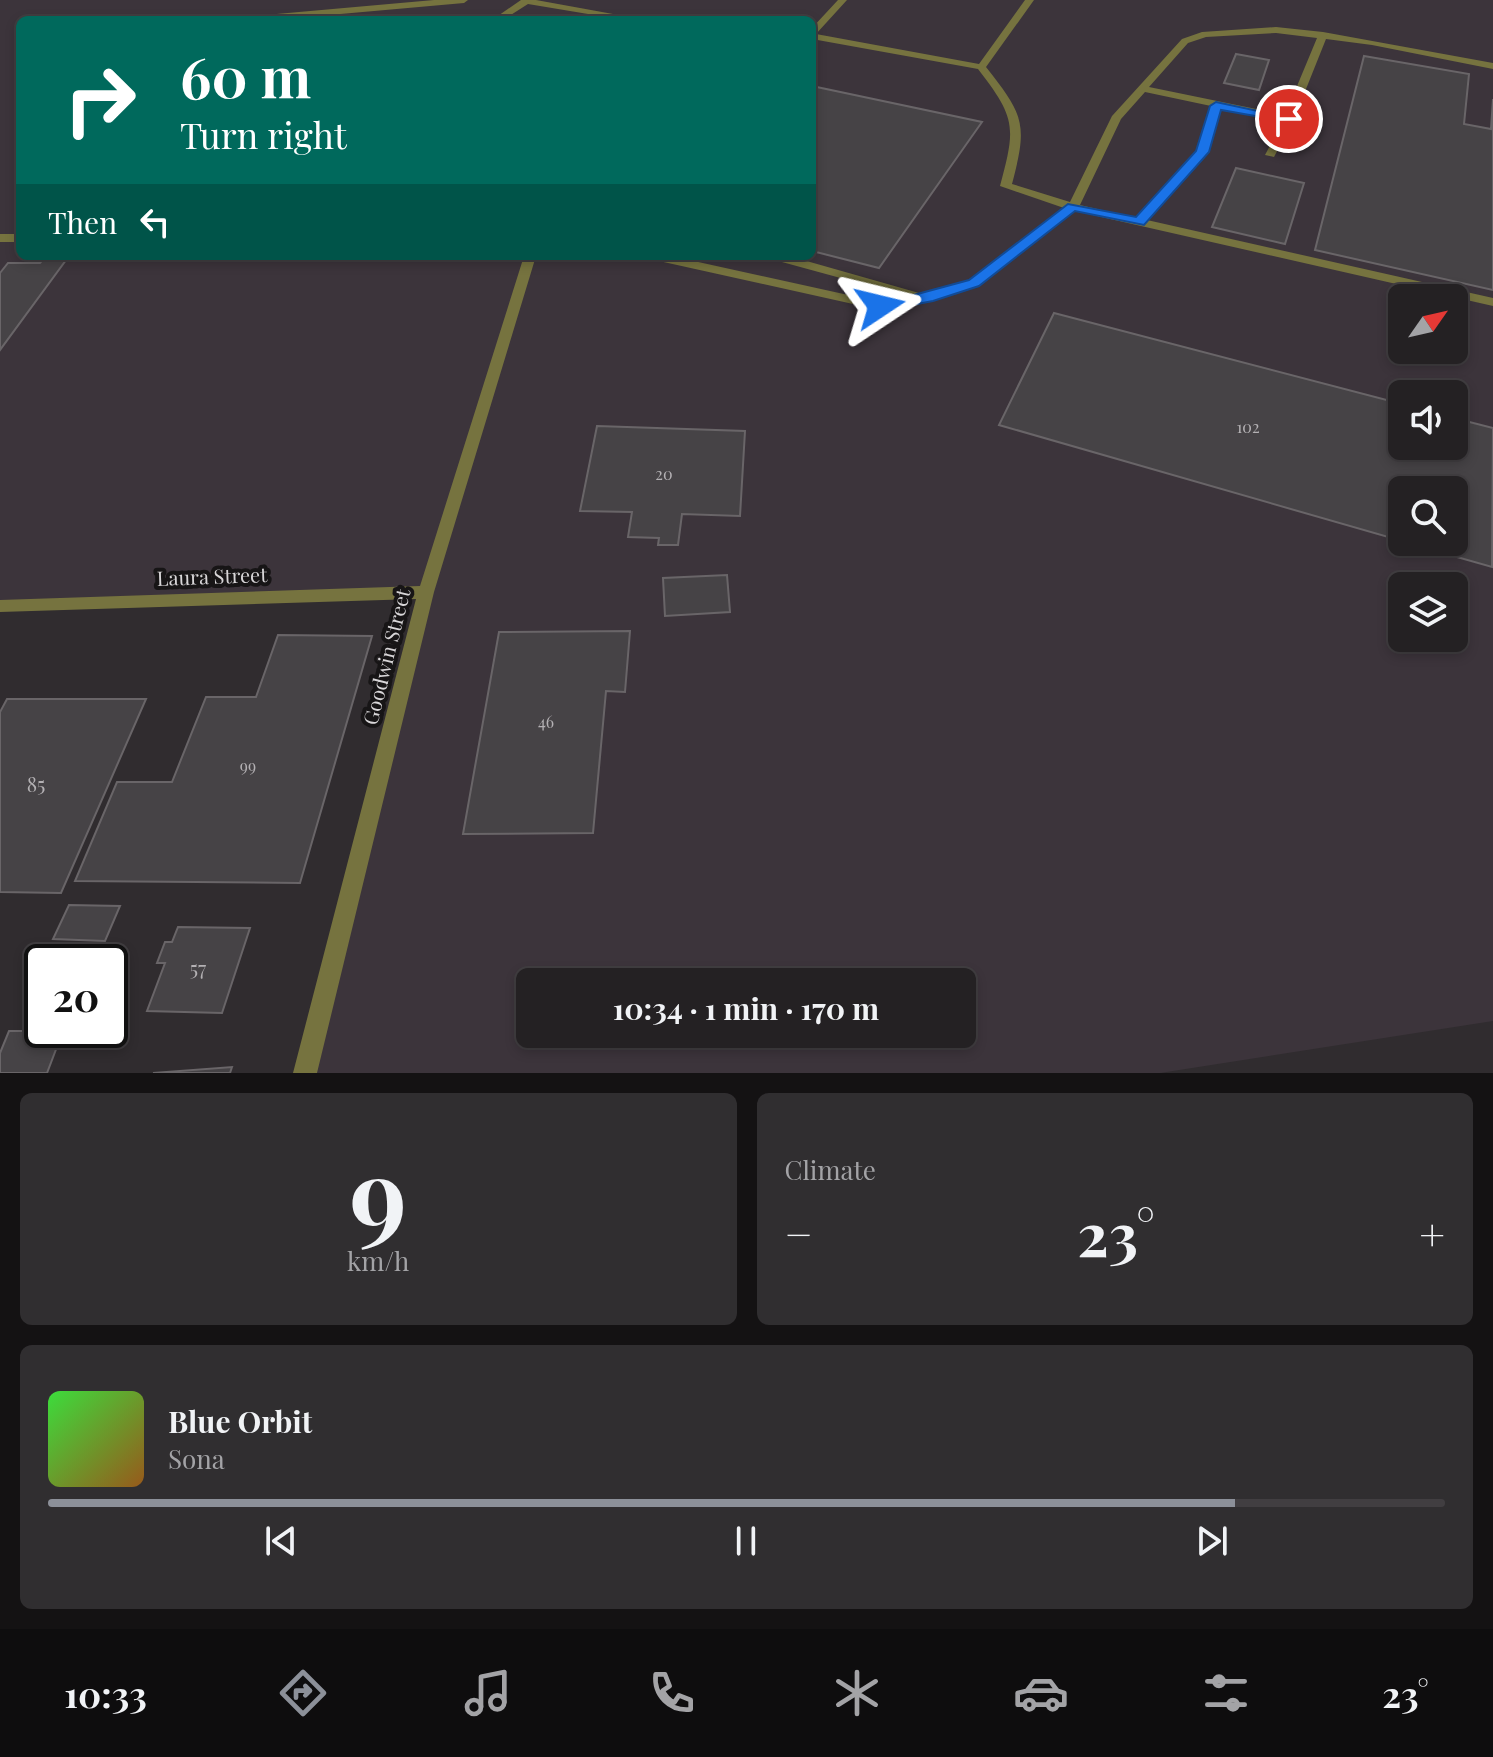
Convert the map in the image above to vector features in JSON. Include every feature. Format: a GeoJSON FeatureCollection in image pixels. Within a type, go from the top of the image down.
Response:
{"type":"FeatureCollection","features":[{"type":"Feature","properties":{"kind":"street"},"geometry":{"type":"LineString","coordinates":[[287,16],[464,0]]}},
{"type":"Feature","properties":{"kind":"street"},"geometry":{"type":"LineString","coordinates":[[512,0],[617,16]]}},
{"type":"Feature","properties":{"kind":"street"},"geometry":{"type":"LineString","coordinates":[[816,30],[843,0]]}},
{"type":"Feature","properties":{"kind":"street"},"geometry":{"type":"LineString","coordinates":[[981,67],[1030,0]]}},
{"type":"Feature","properties":{"kind":"street"},"geometry":{"type":"LineString","coordinates":[[503,16],[526,1]]}},
{"type":"Feature","properties":{"kind":"street"},"geometry":{"type":"LineString","coordinates":[[672,260],[880,306],[928,298],[974,283],[1073,207],[1116,118],[1185,41],[1205,34],[1276,30],[1323,35],[1493,66]]}},
{"type":"Feature","properties":{"kind":"street"},"geometry":{"type":"LineString","coordinates":[[1270,155],[1289,119],[1323,35]]}},
{"type":"Feature","properties":{"kind":"street"},"geometry":{"type":"LineString","coordinates":[[816,36],[981,67],[1015,111],[1018,144],[1006,186],[1073,207],[1493,302]]}},
{"type":"Feature","properties":{"kind":"street"},"geometry":{"type":"LineString","coordinates":[[1144,89],[1289,119]]}},
{"type":"Feature","properties":{"kind":"street"},"geometry":{"type":"LineString","coordinates":[[1139,222],[1202,152],[1216,106]]}},
{"type":"Feature","properties":{"kind":"street","name":"Goodwin Street"},"geometry":{"type":"LineString","coordinates":[[305,1073],[426,592],[529,260]]}},
{"type":"Feature","properties":{"kind":"street"},"geometry":{"type":"LineString","coordinates":[[790,260],[928,298]]}},
{"type":"Feature","properties":{"kind":"street","name":"Laura Street"},"geometry":{"type":"LineString","coordinates":[[0,606],[426,592]]}},
{"type":"Feature","properties":{"kind":"shaded area"},"geometry":{"type":"Polygon","coordinates":[[[0,0],[1493,0],[1493,1021],[1160,1073],[305,1073],[425,592],[0,606],[0,0]]]}},
{"type":"Feature","properties":{"kind":"building"},"geometry":{"type":"Polygon","coordinates":[[[1236,54],[1269,60],[1259,90],[1224,83],[1236,54]]]}},
{"type":"Feature","properties":{"kind":"building"},"geometry":{"type":"Polygon","coordinates":[[[1364,56],[1469,74],[1464,124],[1491,129],[1493,99],[1493,290],[1315,250],[1364,56]]]}},
{"type":"Feature","properties":{"kind":"building"},"geometry":{"type":"Polygon","coordinates":[[[816,87],[982,122],[879,268],[816,252],[816,87]]]}},
{"type":"Feature","properties":{"kind":"building"},"geometry":{"type":"Polygon","coordinates":[[[1236,168],[1304,183],[1285,244],[1212,227],[1236,168]]]}},
{"type":"Feature","properties":{"kind":"building"},"geometry":{"type":"Polygon","coordinates":[[[43,260],[66,260],[0,350],[0,273],[8,263],[40,263],[43,260]]]}},
{"type":"Feature","properties":{"kind":"building"},"geometry":{"type":"Polygon","coordinates":[[[1054,313],[1388,400],[1388,460],[1468,460],[1468,422],[1493,428],[1492,567],[1453,556],[1468,556],[1468,476],[1388,476],[1388,537],[999,425],[1054,313]]]}},
{"type":"Feature","properties":{"kind":"building"},"geometry":{"type":"Polygon","coordinates":[[[597,426],[745,431],[740,516],[682,514],[678,545],[658,545],[659,538],[628,537],[632,512],[580,511],[597,426]]]}},
{"type":"Feature","properties":{"kind":"building"},"geometry":{"type":"Polygon","coordinates":[[[727,575],[730,612],[665,616],[663,578],[727,575]]]}},
{"type":"Feature","properties":{"kind":"building"},"geometry":{"type":"Polygon","coordinates":[[[630,631],[625,692],[606,691],[593,833],[463,834],[499,632],[630,631]]]}},
{"type":"Feature","properties":{"kind":"building"},"geometry":{"type":"Polygon","coordinates":[[[278,635],[372,636],[300,883],[75,881],[117,782],[172,782],[206,697],[256,697],[278,635]]]}},
{"type":"Feature","properties":{"kind":"building"},"geometry":{"type":"Polygon","coordinates":[[[7,699],[146,699],[61,893],[0,892],[0,712],[7,699]]]}},
{"type":"Feature","properties":{"kind":"building"},"geometry":{"type":"Polygon","coordinates":[[[69,905],[120,906],[105,941],[53,939],[69,905]]]}},
{"type":"Feature","properties":{"kind":"building"},"geometry":{"type":"Polygon","coordinates":[[[178,927],[250,928],[222,1013],[147,1011],[165,963],[157,963],[165,942],[172,942],[178,927]]]}},
{"type":"Feature","properties":{"kind":"building"},"geometry":{"type":"Polygon","coordinates":[[[9,1031],[24,1031],[24,1048],[57,1048],[47,1073],[0,1073],[0,1053],[9,1031]]]}},
{"type":"Feature","properties":{"kind":"building"},"geometry":{"type":"Polygon","coordinates":[[[232,1067],[230,1073],[153,1073],[232,1067]]]}},
{"type":"Feature","properties":{"kind":"route"},"geometry":{"type":"LineString","coordinates":[[880,306],[928,298],[974,283],[1073,207],[1139,222],[1202,152],[1216,106],[1289,119]]}}]}
